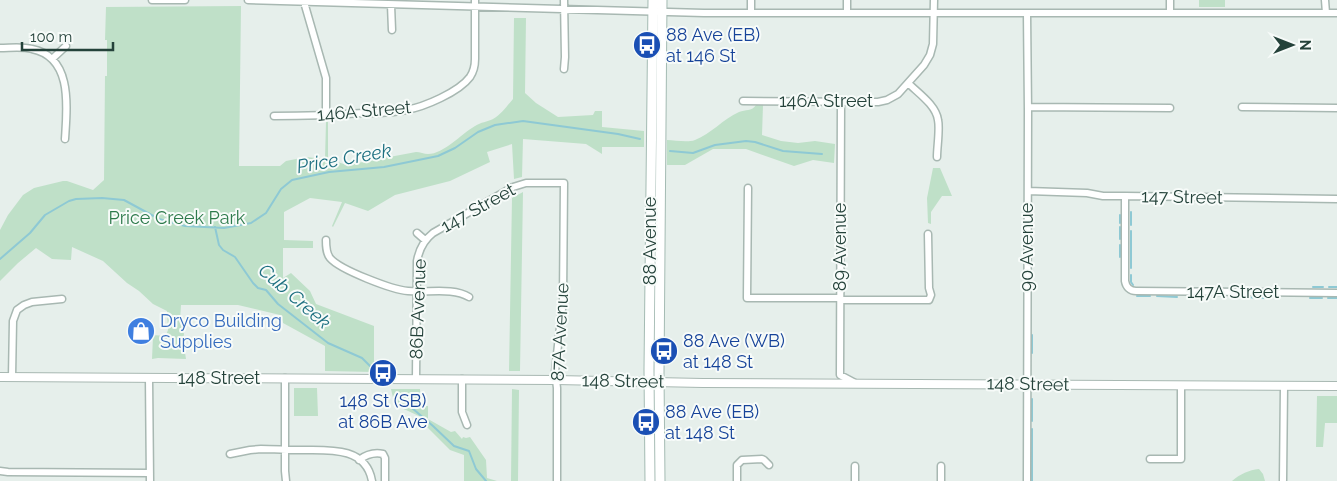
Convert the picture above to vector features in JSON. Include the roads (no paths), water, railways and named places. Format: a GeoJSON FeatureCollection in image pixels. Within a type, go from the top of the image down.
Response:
{"type":"FeatureCollection","features":[{"type":"Feature","properties":{"kind":"main road","name":"88 Avenue"},"geometry":{"type":"LineString","coordinates":[[650,481],[652,0]]}},
{"type":"Feature","properties":{"kind":"main road","name":"88 Avenue"},"geometry":{"type":"LineString","coordinates":[[660,481],[662,0]]}},
{"type":"Feature","properties":{"kind":"street"},"geometry":{"type":"LineString","coordinates":[[152,0],[185,0]]}},
{"type":"Feature","properties":{"kind":"street"},"geometry":{"type":"LineString","coordinates":[[248,0],[475,4],[652,12],[1337,13]]}},
{"type":"Feature","properties":{"kind":"street"},"geometry":{"type":"LineString","coordinates":[[564,0],[564,68]]}},
{"type":"Feature","properties":{"kind":"street"},"geometry":{"type":"LineString","coordinates":[[751,0],[751,13]]}},
{"type":"Feature","properties":{"kind":"street"},"geometry":{"type":"LineString","coordinates":[[847,0],[847,13]]}},
{"type":"Feature","properties":{"kind":"street","name":"146A Street"},"geometry":{"type":"LineString","coordinates":[[743,100],[841,102],[884,101],[894,97],[924,65],[930,55],[933,44],[934,0]]}},
{"type":"Feature","properties":{"kind":"street"},"geometry":{"type":"LineString","coordinates":[[1170,0],[1170,13]]}},
{"type":"Feature","properties":{"kind":"street"},"geometry":{"type":"LineString","coordinates":[[1325,0],[1326,13]]}},
{"type":"Feature","properties":{"kind":"street"},"geometry":{"type":"LineString","coordinates":[[302,1],[326,78],[326,115]]}},
{"type":"Feature","properties":{"kind":"street"},"geometry":{"type":"LineString","coordinates":[[388,3],[392,30]]}},
{"type":"Feature","properties":{"kind":"street","name":"146A Street"},"geometry":{"type":"LineString","coordinates":[[274,116],[392,112],[419,107],[461,86],[473,72],[475,59],[475,4]]}},
{"type":"Feature","properties":{"kind":"street","name":"90 Avenue"},"geometry":{"type":"LineString","coordinates":[[1027,13],[1027,481]]}},
{"type":"Feature","properties":{"kind":"street"},"geometry":{"type":"LineString","coordinates":[[52,59],[66,46]]}},
{"type":"Feature","properties":{"kind":"street"},"geometry":{"type":"LineString","coordinates":[[0,48],[32,49],[52,59],[61,72],[65,87],[65,139]]}},
{"type":"Feature","properties":{"kind":"street"},"geometry":{"type":"LineString","coordinates":[[908,83],[927,101],[934,110],[938,120],[937,157]]}},
{"type":"Feature","properties":{"kind":"street","name":"89 Avenue"},"geometry":{"type":"LineString","coordinates":[[841,102],[840,375],[855,383]]}},
{"type":"Feature","properties":{"kind":"street"},"geometry":{"type":"LineString","coordinates":[[1028,107],[1170,108]]}},
{"type":"Feature","properties":{"kind":"street"},"geometry":{"type":"LineString","coordinates":[[1242,107],[1337,108]]}},
{"type":"Feature","properties":{"kind":"street","name":"147 Street"},"geometry":{"type":"LineString","coordinates":[[425,240],[433,233],[513,187],[526,184],[564,183]]}},
{"type":"Feature","properties":{"kind":"street","name":"87A Avenue"},"geometry":{"type":"LineString","coordinates":[[557,481],[555,372],[563,293],[564,183]]}},
{"type":"Feature","properties":{"kind":"street"},"geometry":{"type":"LineString","coordinates":[[748,188],[747,298],[929,300],[928,234]]}},
{"type":"Feature","properties":{"kind":"street","name":"147 Street"},"geometry":{"type":"LineString","coordinates":[[1028,191],[1087,193],[1103,196],[1337,199]]}},
{"type":"Feature","properties":{"kind":"street","name":"147A Street"},"geometry":{"type":"LineString","coordinates":[[1125,196],[1125,280],[1129,289],[1136,291],[1337,293]]}},
{"type":"Feature","properties":{"kind":"street"},"geometry":{"type":"LineString","coordinates":[[417,233],[425,240]]}},
{"type":"Feature","properties":{"kind":"street"},"geometry":{"type":"LineString","coordinates":[[326,240],[328,255],[336,264],[347,270],[402,290],[416,292],[456,291],[469,297]]}},
{"type":"Feature","properties":{"kind":"street","name":"86B Avenue"},"geometry":{"type":"LineString","coordinates":[[416,379],[417,258],[425,240]]}},
{"type":"Feature","properties":{"kind":"street"},"geometry":{"type":"LineString","coordinates":[[12,377],[13,321],[18,310],[32,302],[62,300]]}},
{"type":"Feature","properties":{"kind":"street","name":"148 Street"},"geometry":{"type":"LineString","coordinates":[[0,377],[1337,386]]}},
{"type":"Feature","properties":{"kind":"street"},"geometry":{"type":"LineString","coordinates":[[150,378],[150,481]]}},
{"type":"Feature","properties":{"kind":"street"},"geometry":{"type":"LineString","coordinates":[[285,378],[286,481]]}},
{"type":"Feature","properties":{"kind":"street"},"geometry":{"type":"LineString","coordinates":[[462,379],[462,412],[467,425]]}},
{"type":"Feature","properties":{"kind":"street"},"geometry":{"type":"LineString","coordinates":[[1150,459],[1181,459],[1182,386]]}},
{"type":"Feature","properties":{"kind":"street"},"geometry":{"type":"LineString","coordinates":[[1283,480],[1284,386]]}},
{"type":"Feature","properties":{"kind":"street"},"geometry":{"type":"LineString","coordinates":[[230,454],[250,450],[338,450],[364,463],[372,481]]}},
{"type":"Feature","properties":{"kind":"street"},"geometry":{"type":"LineString","coordinates":[[360,460],[375,453],[383,454],[385,458],[385,481]]}},
{"type":"Feature","properties":{"kind":"street"},"geometry":{"type":"LineString","coordinates":[[737,481],[737,465],[742,460],[762,459],[769,465]]}},
{"type":"Feature","properties":{"kind":"street"},"geometry":{"type":"LineString","coordinates":[[855,466],[855,481]]}},
{"type":"Feature","properties":{"kind":"street"},"geometry":{"type":"LineString","coordinates":[[941,466],[941,481]]}},
{"type":"Feature","properties":{"kind":"street"},"geometry":{"type":"LineString","coordinates":[[0,470],[8,472],[150,473]]}},
{"type":"Feature","properties":{"kind":"waterway","name":"Price Creek"},"geometry":{"type":"LineString","coordinates":[[0,259],[30,233],[45,215],[76,199],[102,198],[124,200],[159,219],[185,226],[224,228],[251,223],[266,213],[281,189],[292,180],[329,172],[384,167],[438,156],[455,148],[478,132],[495,125],[523,121],[618,134],[640,139]]}},
{"type":"Feature","properties":{"kind":"waterway","name":"Price Creek"},"geometry":{"type":"LineString","coordinates":[[670,151],[693,153],[715,145],[746,141],[783,151],[822,154]]}},
{"type":"Feature","properties":{"kind":"waterway"},"geometry":{"type":"LineString","coordinates":[[1131,212],[1131,225]]}},
{"type":"Feature","properties":{"kind":"waterway"},"geometry":{"type":"LineString","coordinates":[[1120,215],[1120,223]]}},
{"type":"Feature","properties":{"kind":"waterway","name":"Cub Creek"},"geometry":{"type":"LineString","coordinates":[[215,227],[219,245],[223,250],[235,257],[258,288],[266,290],[278,304],[328,343],[362,358],[374,370]]}},
{"type":"Feature","properties":{"kind":"waterway"},"geometry":{"type":"LineString","coordinates":[[1120,227],[1120,239]]}},
{"type":"Feature","properties":{"kind":"waterway"},"geometry":{"type":"LineString","coordinates":[[1131,231],[1131,268]]}},
{"type":"Feature","properties":{"kind":"waterway"},"geometry":{"type":"LineString","coordinates":[[1120,245],[1120,257]]}},
{"type":"Feature","properties":{"kind":"waterway"},"geometry":{"type":"LineString","coordinates":[[1131,275],[1133,285]]}},
{"type":"Feature","properties":{"kind":"waterway"},"geometry":{"type":"LineString","coordinates":[[1313,287],[1323,287]]}},
{"type":"Feature","properties":{"kind":"waterway"},"geometry":{"type":"LineString","coordinates":[[1329,287],[1337,287]]}},
{"type":"Feature","properties":{"kind":"waterway"},"geometry":{"type":"LineString","coordinates":[[1137,296],[1150,296]]}},
{"type":"Feature","properties":{"kind":"waterway"},"geometry":{"type":"LineString","coordinates":[[1157,296],[1177,297]]}},
{"type":"Feature","properties":{"kind":"waterway"},"geometry":{"type":"LineString","coordinates":[[1245,297],[1266,298]]}},
{"type":"Feature","properties":{"kind":"waterway"},"geometry":{"type":"LineString","coordinates":[[1310,298],[1322,298]]}},
{"type":"Feature","properties":{"kind":"waterway"},"geometry":{"type":"LineString","coordinates":[[1328,298],[1337,298]]}},
{"type":"Feature","properties":{"kind":"waterway"},"geometry":{"type":"LineString","coordinates":[[1032,335],[1032,353]]}},
{"type":"Feature","properties":{"kind":"waterway","name":"Cub Creek"},"geometry":{"type":"LineString","coordinates":[[398,396],[454,446],[469,451],[476,469],[486,481]]}},
{"type":"Feature","properties":{"kind":"waterway"},"geometry":{"type":"LineString","coordinates":[[1032,399],[1032,421]]}},
{"type":"Feature","properties":{"kind":"waterway"},"geometry":{"type":"LineString","coordinates":[[1032,429],[1032,481]]}},
{"type":"Feature","properties":{"kind":"place","name":"88 Ave (EB) at 146 St"},"geometry":{"type":"Point","coordinates":[647,45]}},
{"type":"Feature","properties":{"kind":"place","name":"Dryco Building Supplies"},"geometry":{"type":"Point","coordinates":[141,331]}},
{"type":"Feature","properties":{"kind":"place","name":"88 Ave (WB) at 148 St"},"geometry":{"type":"Point","coordinates":[664,351]}},
{"type":"Feature","properties":{"kind":"place","name":"148 St (SB) at 86B Ave"},"geometry":{"type":"Point","coordinates":[383,373]}},
{"type":"Feature","properties":{"kind":"place","name":"88 Ave (EB) at 148 St"},"geometry":{"type":"Point","coordinates":[646,422]}},
{"type":"Feature","properties":{"kind":"park label","name":"Price Creek Park"},"geometry":{"type":"Point","coordinates":[177,218]}}]}
